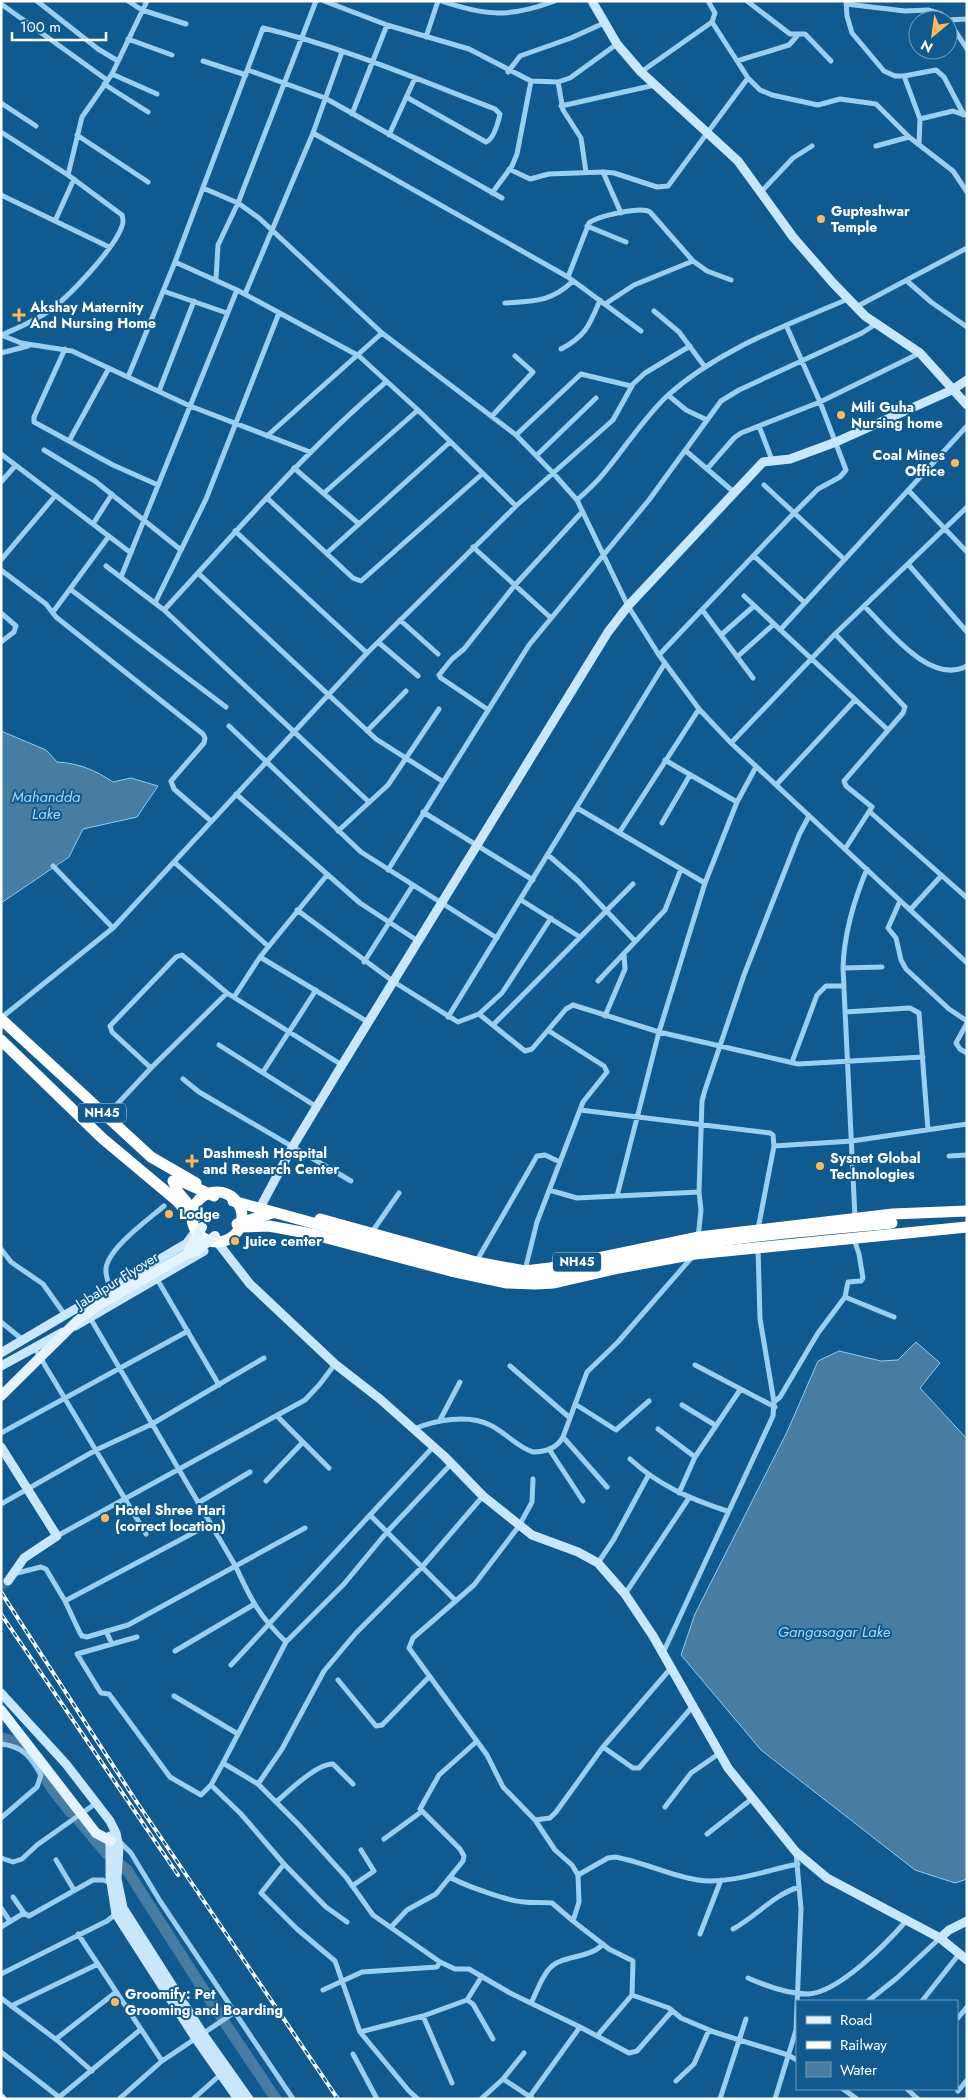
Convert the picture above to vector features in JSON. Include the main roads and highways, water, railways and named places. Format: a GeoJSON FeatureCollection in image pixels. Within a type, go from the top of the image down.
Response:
{"type":"FeatureCollection","features":[{"type":"Feature","properties":{"kind":"highway","name":"NH45"},"geometry":{"type":"LineString","coordinates":[[1,1019],[157,1161],[214,1194],[262,1204],[476,1262],[525,1271],[550,1268],[699,1237],[855,1220],[967,1211]]}},
{"type":"Feature","properties":{"kind":"highway"},"geometry":{"type":"LineString","coordinates":[[1,1027],[143,1159],[173,1181],[197,1223]]}},
{"type":"Feature","properties":{"kind":"highway","name":"NH45"},"geometry":{"type":"LineString","coordinates":[[1,1040],[108,1143],[176,1200],[215,1240],[230,1233],[239,1225],[269,1226],[312,1234],[451,1271],[507,1283],[554,1283],[618,1268],[695,1254],[855,1236],[967,1227]]}},
{"type":"Feature","properties":{"kind":"highway"},"geometry":{"type":"LineString","coordinates":[[173,1181],[183,1182],[214,1194],[202,1204],[197,1223]]}},
{"type":"Feature","properties":{"kind":"highway"},"geometry":{"type":"LineString","coordinates":[[232,1199],[272,1213],[501,1275],[519,1277],[544,1276],[676,1248],[892,1223],[928,1213]]}},
{"type":"Feature","properties":{"kind":"highway"},"geometry":{"type":"LineString","coordinates":[[232,1199],[238,1212],[239,1225],[272,1213]]}},
{"type":"Feature","properties":{"kind":"highway"},"geometry":{"type":"LineString","coordinates":[[892,1223],[900,1227],[928,1231]]}},
{"type":"Feature","properties":{"kind":"main road"},"geometry":{"type":"LineString","coordinates":[[187,1254],[197,1223]]}},
{"type":"Feature","properties":{"kind":"main road","name":"Jabalpur Flyover"},"geometry":{"type":"LineString","coordinates":[[1,1396],[52,1344],[96,1306],[215,1240]]}},
{"type":"Feature","properties":{"kind":"main road"},"geometry":{"type":"LineString","coordinates":[[1,1710],[96,1833],[114,1842]]}},
{"type":"Feature","properties":{"kind":"water","name":"Mahandda Lake"},"geometry":{"type":"Polygon","coordinates":[[[1,731],[46,750],[57,762],[86,768],[113,782],[131,778],[158,786],[137,817],[83,829],[69,857],[1,903],[1,731]]]}},
{"type":"Feature","properties":{"kind":"water","name":"Gangasagar Lake"},"geometry":{"type":"Polygon","coordinates":[[[916,1342],[940,1363],[920,1388],[967,1439],[967,1879],[955,1883],[915,1870],[761,1750],[681,1655],[695,1614],[787,1432],[818,1361],[839,1351],[881,1361],[898,1360],[916,1342]]]}},
{"type":"Feature","properties":{"kind":"waterway"},"geometry":{"type":"LineString","coordinates":[[1,1738],[12,1741],[27,1751],[70,1812]]}},
{"type":"Feature","properties":{"kind":"waterway"},"geometry":{"type":"LineString","coordinates":[[79,1821],[106,1853],[127,1870],[276,2099]]}},
{"type":"Feature","properties":{"kind":"tunnel"},"geometry":{"type":"LineString","coordinates":[[1,1586],[8,1581]]}},
{"type":"Feature","properties":{"kind":"railway"},"geometry":{"type":"LineString","coordinates":[[1,1592],[134,1798],[338,2099]]}},
{"type":"Feature","properties":{"kind":"railway"},"geometry":{"type":"LineString","coordinates":[[1,1614],[178,1875]]}},
{"type":"Feature","properties":{"kind":"place","name":"Gupteshwar Temple"},"geometry":{"type":"Point","coordinates":[821,219]}},
{"type":"Feature","properties":{"kind":"place","name":"Akshay Maternity And Nursing Home"},"geometry":{"type":"Point","coordinates":[19,315]}},
{"type":"Feature","properties":{"kind":"place","name":"Mili Guha Nursing home"},"geometry":{"type":"Point","coordinates":[841,415]}},
{"type":"Feature","properties":{"kind":"place","name":"Coal Mines Office"},"geometry":{"type":"Point","coordinates":[955,463]}},
{"type":"Feature","properties":{"kind":"place","name":"Dashmesh Hospital and Research Center"},"geometry":{"type":"Point","coordinates":[192,1161]}},
{"type":"Feature","properties":{"kind":"place","name":"Sysnet Global Technologies"},"geometry":{"type":"Point","coordinates":[820,1166]}},
{"type":"Feature","properties":{"kind":"place","name":"Lodge"},"geometry":{"type":"Point","coordinates":[169,1214]}},
{"type":"Feature","properties":{"kind":"place","name":"Juice center"},"geometry":{"type":"Point","coordinates":[235,1241]}},
{"type":"Feature","properties":{"kind":"place","name":"Hotel Shree Hari (correct location)"},"geometry":{"type":"Point","coordinates":[105,1518]}},
{"type":"Feature","properties":{"kind":"place","name":"Groomify: Pet Grooming and Boarding"},"geometry":{"type":"Point","coordinates":[115,2002]}}]}
